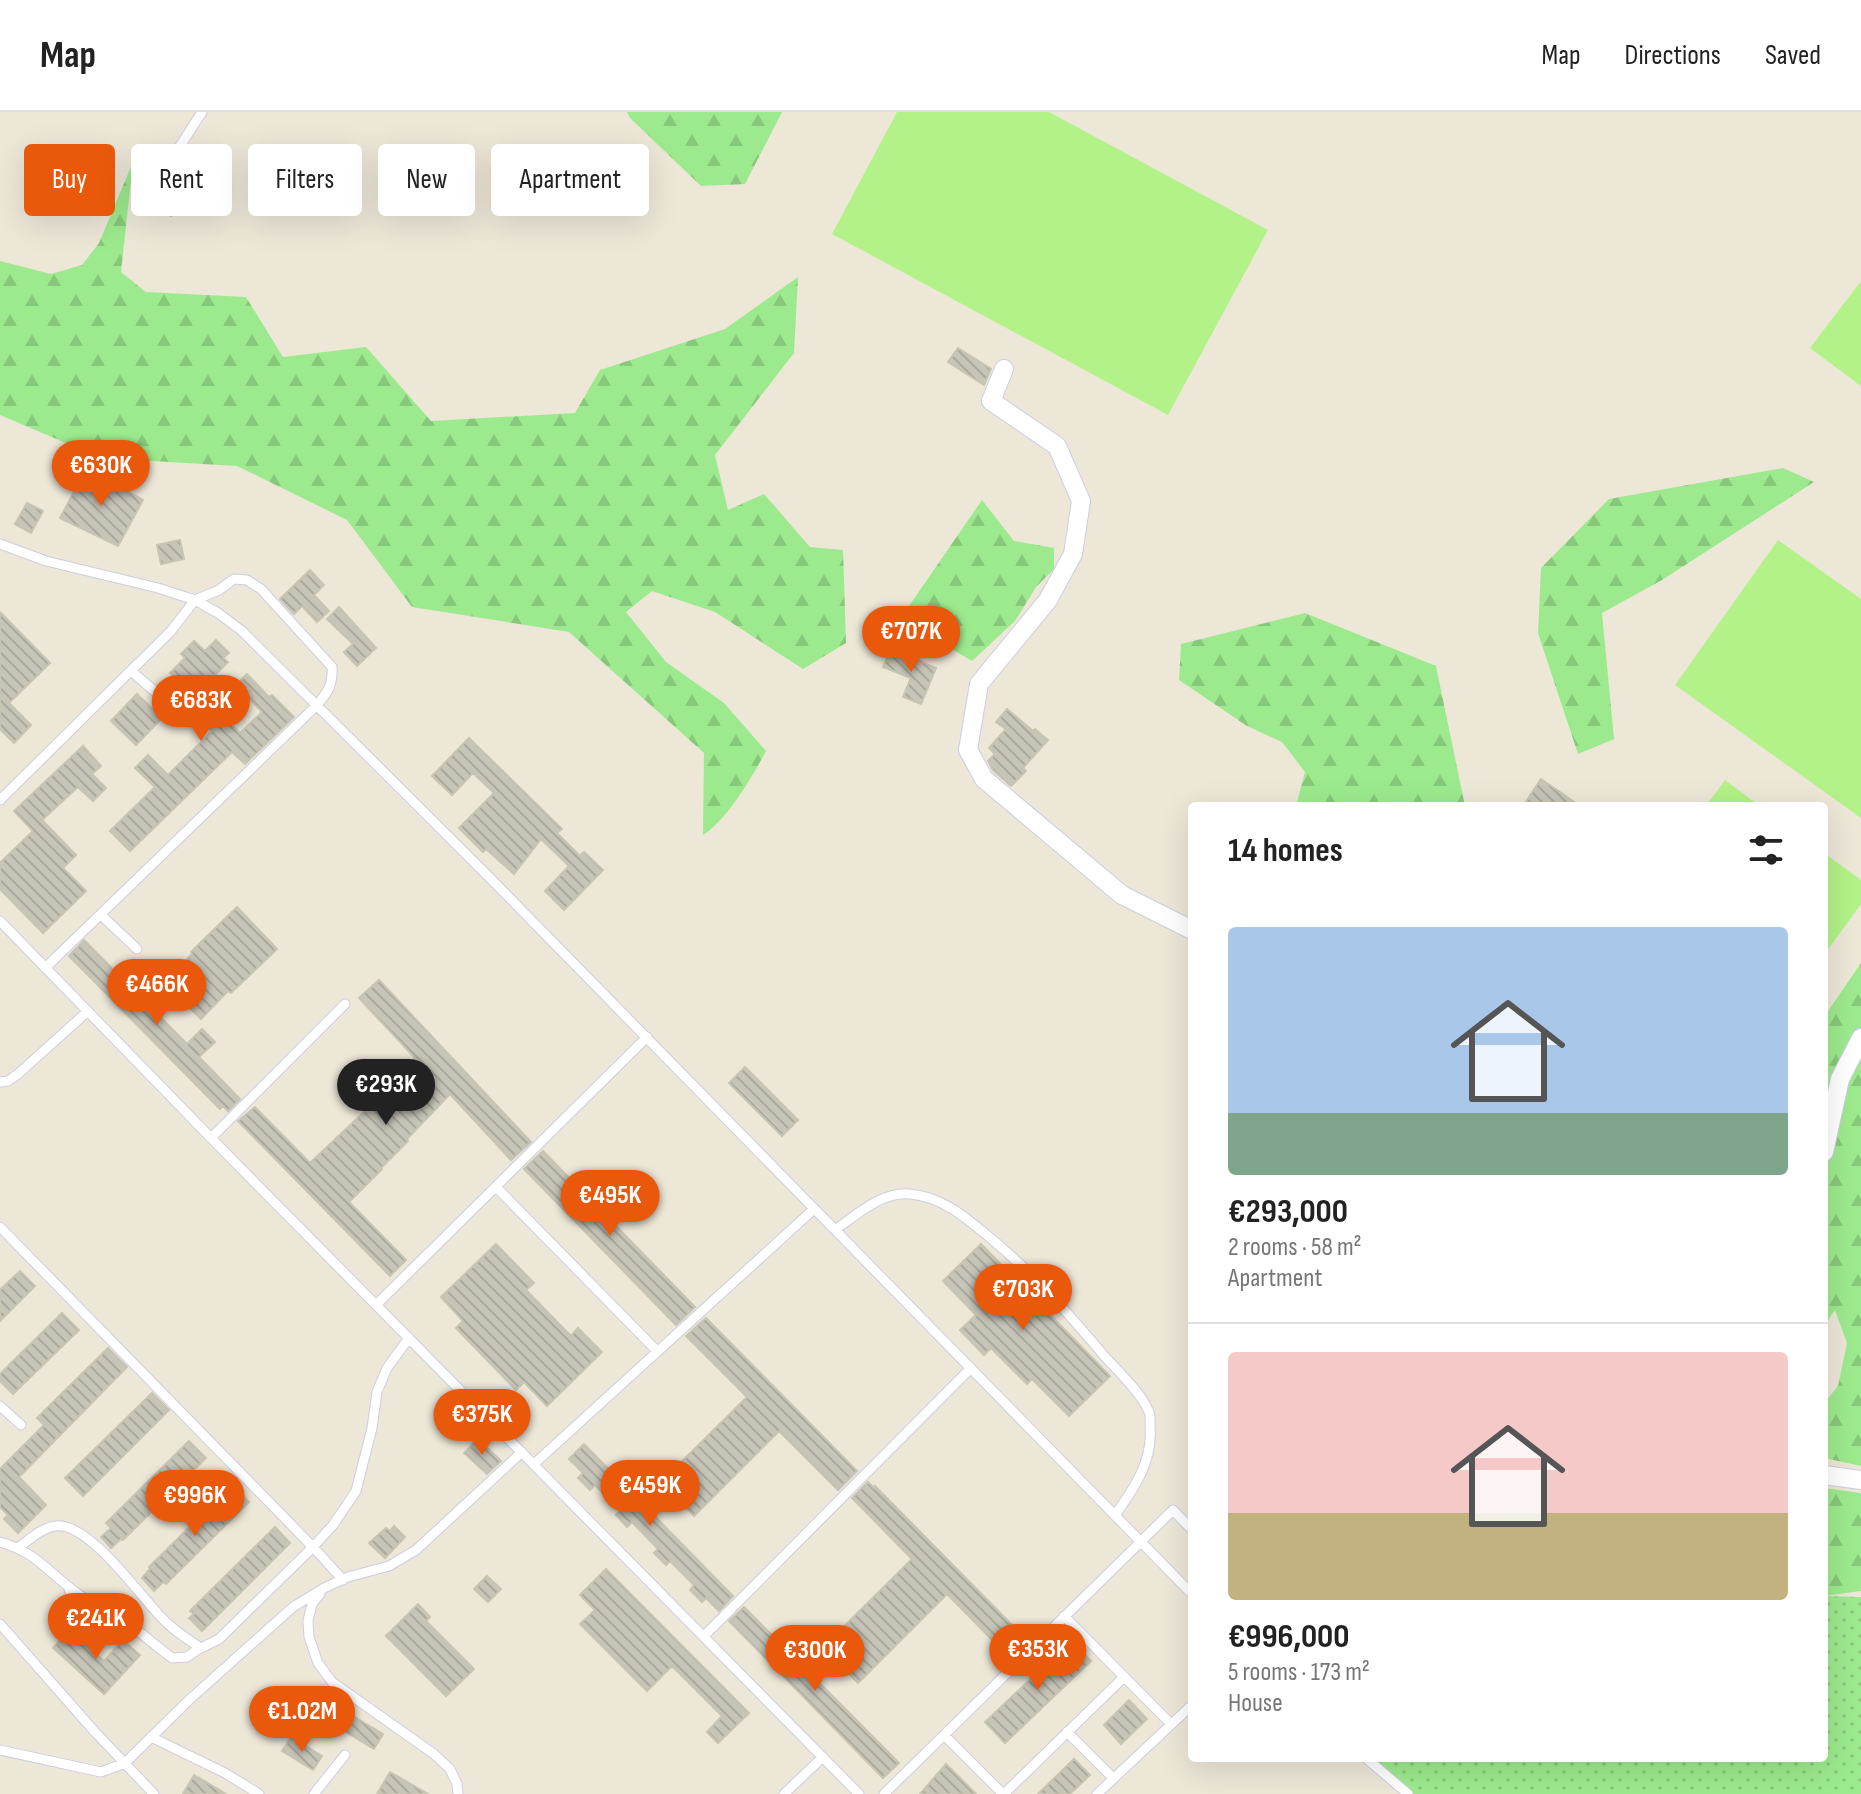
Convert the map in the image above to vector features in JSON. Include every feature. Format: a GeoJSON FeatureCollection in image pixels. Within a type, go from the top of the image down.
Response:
{"type":"FeatureCollection","features":[{"type":"Feature","properties":{"kind":"street"},"geometry":{"type":"LineString","coordinates":[[1004,369],[991,401],[1057,446],[1081,501],[1073,554],[1048,600],[979,684],[968,750],[984,779],[1122,895],[1188,928]]}},
{"type":"Feature","properties":{"kind":"street"},"geometry":{"type":"LineString","coordinates":[[1828,1134],[1840,1079],[1861,1038]]}},
{"type":"Feature","properties":{"kind":"street"},"geometry":{"type":"LineString","coordinates":[[1828,1476],[1861,1480]]}},
{"type":"Feature","properties":{"kind":"lane"},"geometry":{"type":"LineString","coordinates":[[181,144],[202,112]]}},
{"type":"Feature","properties":{"kind":"lane"},"geometry":{"type":"LineString","coordinates":[[0,544],[46,561],[195,600],[242,631],[647,1037],[1188,1590]]}},
{"type":"Feature","properties":{"kind":"lane"},"geometry":{"type":"LineString","coordinates":[[0,800],[171,631],[195,600],[219,590],[234,579],[247,580],[261,589],[332,667],[333,680],[317,705],[45,968]]}},
{"type":"Feature","properties":{"kind":"lane"},"geometry":{"type":"LineString","coordinates":[[131,671],[186,718]]}},
{"type":"Feature","properties":{"kind":"lane"},"geometry":{"type":"LineString","coordinates":[[101,915],[137,949]]}},
{"type":"Feature","properties":{"kind":"lane"},"geometry":{"type":"LineString","coordinates":[[0,921],[859,1794]]}},
{"type":"Feature","properties":{"kind":"lane"},"geometry":{"type":"LineString","coordinates":[[211,1138],[345,1004]]}},
{"type":"Feature","properties":{"kind":"lane"},"geometry":{"type":"LineString","coordinates":[[0,1082],[18,1074],[88,1011]]}},
{"type":"Feature","properties":{"kind":"lane"},"geometry":{"type":"LineString","coordinates":[[377,1304],[647,1037]]}},
{"type":"Feature","properties":{"kind":"lane"},"geometry":{"type":"LineString","coordinates":[[496,1187],[657,1351]]}},
{"type":"Feature","properties":{"kind":"lane"},"geometry":{"type":"LineString","coordinates":[[835,1230],[868,1206],[906,1193],[930,1197],[950,1206],[1018,1260],[1057,1300],[1149,1410],[1151,1440],[1147,1459],[1136,1485],[1115,1515]]}},
{"type":"Feature","properties":{"kind":"lane"},"geometry":{"type":"LineString","coordinates":[[534,1464],[814,1209]]}},
{"type":"Feature","properties":{"kind":"lane"},"geometry":{"type":"LineString","coordinates":[[0,1227],[343,1580]]}},
{"type":"Feature","properties":{"kind":"lane"},"geometry":{"type":"LineString","coordinates":[[0,1542],[19,1547],[33,1556],[68,1586],[94,1604],[115,1613],[172,1658],[187,1657],[219,1639],[333,1525],[356,1491],[372,1428],[377,1392],[387,1368],[409,1338]]}},
{"type":"Feature","properties":{"kind":"lane"},"geometry":{"type":"LineString","coordinates":[[704,1636],[971,1368]]}},
{"type":"Feature","properties":{"kind":"lane"},"geometry":{"type":"LineString","coordinates":[[0,1406],[21,1425]]}},
{"type":"Feature","properties":{"kind":"lane"},"geometry":{"type":"LineString","coordinates":[[0,1750],[101,1772],[125,1763],[189,1700],[293,1607],[324,1588],[389,1566],[416,1550],[522,1452]]}},
{"type":"Feature","properties":{"kind":"lane"},"geometry":{"type":"LineString","coordinates":[[884,1794],[1173,1510],[1188,1526]]}},
{"type":"Feature","properties":{"kind":"lane"},"geometry":{"type":"LineString","coordinates":[[19,1547],[56,1526],[67,1527],[86,1537],[113,1562],[163,1620],[201,1648]]}},
{"type":"Feature","properties":{"kind":"lane"},"geometry":{"type":"LineString","coordinates":[[68,1586],[85,1627]]}},
{"type":"Feature","properties":{"kind":"lane"},"geometry":{"type":"LineString","coordinates":[[324,1588],[312,1604],[308,1621],[309,1637],[318,1663],[332,1682],[434,1754],[450,1769],[458,1794]]}},
{"type":"Feature","properties":{"kind":"lane"},"geometry":{"type":"LineString","coordinates":[[1064,1616],[1171,1724]]}},
{"type":"Feature","properties":{"kind":"lane"},"geometry":{"type":"LineString","coordinates":[[0,1624],[154,1794]]}},
{"type":"Feature","properties":{"kind":"lane"},"geometry":{"type":"LineString","coordinates":[[944,1735],[1004,1794],[1124,1677]]}},
{"type":"Feature","properties":{"kind":"lane"},"geometry":{"type":"LineString","coordinates":[[1097,1794],[1188,1709]]}},
{"type":"Feature","properties":{"kind":"lane"},"geometry":{"type":"LineString","coordinates":[[1067,1732],[1113,1778]]}},
{"type":"Feature","properties":{"kind":"lane"},"geometry":{"type":"LineString","coordinates":[[151,1737],[225,1773],[259,1794]]}},
{"type":"Feature","properties":{"kind":"lane"},"geometry":{"type":"LineString","coordinates":[[314,1794],[345,1755]]}},
{"type":"Feature","properties":{"kind":"lane"},"geometry":{"type":"LineString","coordinates":[[784,1794],[823,1757]]}},
{"type":"Feature","properties":{"kind":"lane"},"geometry":{"type":"LineString","coordinates":[[1371,1762],[1408,1794]]}},
{"type":"Feature","properties":{"kind":"green space"},"geometry":{"type":"Polygon","coordinates":[[[627,112],[782,112],[745,184],[701,186],[627,112]]]}},
{"type":"Feature","properties":{"kind":"green space"},"geometry":{"type":"Polygon","coordinates":[[[897,112],[1049,112],[1268,230],[1168,415],[832,234],[897,112]]]}},
{"type":"Feature","properties":{"kind":"green space"},"geometry":{"type":"Polygon","coordinates":[[[131,167],[121,272],[146,292],[246,297],[283,357],[366,347],[431,421],[575,413],[600,370],[725,329],[798,277],[794,353],[715,455],[728,510],[764,494],[810,547],[843,550],[846,643],[803,669],[715,612],[652,591],[626,612],[666,662],[724,703],[766,751],[739,797],[712,828],[703,835],[704,753],[569,632],[412,607],[347,520],[237,466],[101,458],[0,415],[0,261],[51,274],[82,265],[99,243],[110,216],[115,216],[115,205],[131,167]]]}},
{"type":"Feature","properties":{"kind":"green space"},"geometry":{"type":"Polygon","coordinates":[[[1861,281],[1861,386],[1810,348],[1861,281]]]}},
{"type":"Feature","properties":{"kind":"green space"},"geometry":{"type":"Polygon","coordinates":[[[1783,468],[1814,482],[1662,580],[1602,613],[1614,739],[1578,754],[1538,633],[1541,568],[1609,499],[1783,468]]]}},
{"type":"Feature","properties":{"kind":"green space"},"geometry":{"type":"Polygon","coordinates":[[[982,500],[1014,541],[1054,548],[1054,569],[1036,587],[1015,621],[972,661],[900,619],[982,500]]]}},
{"type":"Feature","properties":{"kind":"green space"},"geometry":{"type":"Polygon","coordinates":[[[1778,540],[1861,599],[1861,818],[1675,685],[1778,540]]]}},
{"type":"Feature","properties":{"kind":"green space"},"geometry":{"type":"Polygon","coordinates":[[[1305,613],[1436,666],[1464,802],[1297,802],[1305,772],[1282,742],[1247,726],[1179,680],[1181,644],[1305,613]]]}},
{"type":"Feature","properties":{"kind":"green space"},"geometry":{"type":"Polygon","coordinates":[[[1725,780],[1755,802],[1709,802],[1725,780]]]}},
{"type":"Feature","properties":{"kind":"green space"},"geometry":{"type":"Polygon","coordinates":[[[1828,856],[1861,880],[1861,904],[1828,949],[1828,856]]]}},
{"type":"Feature","properties":{"kind":"green space"},"geometry":{"type":"Polygon","coordinates":[[[1861,963],[1861,1466],[1828,1459],[1828,1398],[1838,1386],[1847,1343],[1835,1310],[1828,1320],[1828,1011],[1861,963]]]}},
{"type":"Feature","properties":{"kind":"green space"},"geometry":{"type":"Polygon","coordinates":[[[1828,1489],[1861,1493],[1861,1591],[1828,1595],[1828,1489]]]}},
{"type":"Feature","properties":{"kind":"green space"},"geometry":{"type":"Polygon","coordinates":[[[1828,1596],[1861,1597],[1861,1794],[1408,1794],[1371,1762],[1828,1762],[1828,1596]]]}},
{"type":"Feature","properties":{"kind":"building"},"geometry":{"type":"Polygon","coordinates":[[[958,348],[991,369],[984,385],[948,362],[958,348]]]}},
{"type":"Feature","properties":{"kind":"building"},"geometry":{"type":"Polygon","coordinates":[[[87,467],[143,500],[118,546],[60,518],[87,467]]]}},
{"type":"Feature","properties":{"kind":"building"},"geometry":{"type":"Polygon","coordinates":[[[27,503],[43,511],[31,533],[15,524],[27,503]]]}},
{"type":"Feature","properties":{"kind":"building"},"geometry":{"type":"Polygon","coordinates":[[[180,540],[184,559],[161,564],[157,545],[180,540]]]}},
{"type":"Feature","properties":{"kind":"building"},"geometry":{"type":"Polygon","coordinates":[[[310,570],[324,585],[314,595],[329,611],[317,622],[302,606],[294,614],[280,599],[310,570]]]}},
{"type":"Feature","properties":{"kind":"building"},"geometry":{"type":"Polygon","coordinates":[[[339,607],[376,648],[357,666],[344,652],[353,644],[327,619],[339,607]]]}},
{"type":"Feature","properties":{"kind":"building"},"geometry":{"type":"Polygon","coordinates":[[[0,612],[50,663],[9,703],[31,725],[14,743],[0,729],[0,612]]]}},
{"type":"Feature","properties":{"kind":"building"},"geometry":{"type":"Polygon","coordinates":[[[216,640],[229,653],[223,658],[228,662],[198,692],[240,733],[262,712],[236,685],[247,674],[294,717],[245,764],[232,752],[130,851],[110,831],[155,787],[135,768],[148,755],[168,775],[212,731],[183,702],[191,694],[170,673],[185,658],[181,654],[194,641],[205,651],[216,640]]]}},
{"type":"Feature","properties":{"kind":"building"},"geometry":{"type":"Polygon","coordinates":[[[891,649],[936,668],[921,704],[903,697],[911,678],[883,667],[891,649]]]}},
{"type":"Feature","properties":{"kind":"building"},"geometry":{"type":"Polygon","coordinates":[[[137,694],[162,718],[136,745],[111,721],[137,694]]]}},
{"type":"Feature","properties":{"kind":"building"},"geometry":{"type":"Polygon","coordinates":[[[1007,709],[1048,740],[1011,786],[993,770],[988,761],[995,754],[989,748],[1006,729],[996,722],[1007,709]]]}},
{"type":"Feature","properties":{"kind":"building"},"geometry":{"type":"Polygon","coordinates":[[[469,738],[562,829],[557,833],[580,856],[584,852],[603,870],[564,910],[545,891],[569,866],[541,839],[514,874],[486,849],[483,852],[459,828],[494,793],[473,773],[452,795],[432,776],[469,738]]]}},
{"type":"Feature","properties":{"kind":"building"},"geometry":{"type":"Polygon","coordinates":[[[83,746],[101,766],[92,774],[106,788],[93,801],[78,787],[42,820],[76,855],[63,868],[86,891],[43,933],[0,889],[0,863],[33,831],[14,811],[83,746]]]}},
{"type":"Feature","properties":{"kind":"building"},"geometry":{"type":"Polygon","coordinates":[[[1541,779],[1574,802],[1526,802],[1541,779]]]}},
{"type":"Feature","properties":{"kind":"building"},"geometry":{"type":"Polygon","coordinates":[[[237,907],[277,949],[201,1019],[164,983],[237,907]]]}},
{"type":"Feature","properties":{"kind":"building"},"geometry":{"type":"Polygon","coordinates":[[[84,940],[187,1044],[202,1029],[215,1042],[199,1057],[240,1099],[228,1111],[223,1106],[220,1109],[69,956],[84,940]]]}},
{"type":"Feature","properties":{"kind":"building"},"geometry":{"type":"Polygon","coordinates":[[[379,980],[531,1142],[511,1160],[450,1094],[349,1202],[406,1260],[390,1276],[238,1121],[255,1107],[310,1163],[385,1092],[415,1058],[359,998],[379,980]]]}},
{"type":"Feature","properties":{"kind":"building"},"geometry":{"type":"Polygon","coordinates":[[[745,1067],[798,1120],[782,1136],[729,1083],[745,1067]]]}},
{"type":"Feature","properties":{"kind":"building"},"geometry":{"type":"Polygon","coordinates":[[[543,1151],[695,1307],[676,1325],[524,1169],[543,1151]]]}},
{"type":"Feature","properties":{"kind":"building"},"geometry":{"type":"Polygon","coordinates":[[[496,1244],[534,1283],[526,1290],[571,1336],[578,1328],[602,1352],[547,1406],[524,1382],[516,1390],[456,1328],[463,1321],[441,1297],[496,1244]]]}},
{"type":"Feature","properties":{"kind":"building"},"geometry":{"type":"Polygon","coordinates":[[[981,1244],[1110,1376],[1069,1416],[1032,1379],[1027,1384],[991,1348],[984,1355],[960,1330],[976,1315],[943,1281],[981,1244]]]}},
{"type":"Feature","properties":{"kind":"building"},"geometry":{"type":"Polygon","coordinates":[[[20,1271],[35,1286],[0,1321],[0,1290],[20,1271]]]}},
{"type":"Feature","properties":{"kind":"building"},"geometry":{"type":"Polygon","coordinates":[[[62,1313],[79,1330],[13,1394],[0,1381],[0,1374],[62,1313]]]}},
{"type":"Feature","properties":{"kind":"building"},"geometry":{"type":"Polygon","coordinates":[[[706,1318],[857,1471],[838,1490],[779,1431],[694,1516],[661,1482],[747,1397],[686,1336],[706,1318]]]}},
{"type":"Feature","properties":{"kind":"building"},"geometry":{"type":"Polygon","coordinates":[[[108,1348],[127,1367],[19,1477],[46,1505],[18,1533],[4,1519],[8,1515],[0,1507],[0,1469],[44,1425],[37,1418],[108,1348]]]}},
{"type":"Feature","properties":{"kind":"building"},"geometry":{"type":"Polygon","coordinates":[[[152,1393],[169,1410],[83,1496],[65,1478],[152,1393]]]}},
{"type":"Feature","properties":{"kind":"building"},"geometry":{"type":"Polygon","coordinates":[[[478,1439],[501,1461],[487,1474],[464,1453],[478,1439]]]}},
{"type":"Feature","properties":{"kind":"building"},"geometry":{"type":"Polygon","coordinates":[[[189,1441],[206,1458],[123,1540],[111,1548],[101,1537],[111,1528],[106,1523],[189,1441]]]}},
{"type":"Feature","properties":{"kind":"building"},"geometry":{"type":"Polygon","coordinates":[[[584,1444],[733,1596],[719,1611],[706,1598],[702,1602],[690,1590],[694,1585],[670,1561],[666,1565],[654,1553],[658,1549],[632,1522],[627,1527],[616,1515],[620,1510],[595,1485],[590,1490],[578,1478],[583,1473],[569,1459],[584,1444]]]}},
{"type":"Feature","properties":{"kind":"building"},"geometry":{"type":"Polygon","coordinates":[[[868,1482],[1025,1638],[1007,1655],[947,1594],[858,1683],[823,1647],[912,1559],[852,1498],[868,1482]]]}},
{"type":"Feature","properties":{"kind":"building"},"geometry":{"type":"Polygon","coordinates":[[[232,1485],[249,1502],[166,1584],[163,1582],[154,1591],[142,1578],[149,1567],[232,1485]]]}},
{"type":"Feature","properties":{"kind":"building"},"geometry":{"type":"Polygon","coordinates":[[[394,1526],[405,1537],[385,1558],[369,1543],[386,1528],[390,1531],[394,1526]]]}},
{"type":"Feature","properties":{"kind":"building"},"geometry":{"type":"Polygon","coordinates":[[[275,1527],[290,1543],[202,1631],[189,1618],[194,1614],[190,1611],[275,1527]]]}},
{"type":"Feature","properties":{"kind":"building"},"geometry":{"type":"Polygon","coordinates":[[[606,1569],[749,1713],[718,1743],[707,1732],[722,1716],[672,1666],[647,1691],[580,1624],[595,1610],[580,1595],[606,1569]]]}},
{"type":"Feature","properties":{"kind":"building"},"geometry":{"type":"Polygon","coordinates":[[[487,1576],[501,1589],[488,1602],[474,1589],[487,1576]]]}},
{"type":"Feature","properties":{"kind":"building"},"geometry":{"type":"Polygon","coordinates":[[[418,1604],[430,1617],[426,1621],[474,1669],[446,1696],[386,1636],[418,1604]]]}},
{"type":"Feature","properties":{"kind":"building"},"geometry":{"type":"Polygon","coordinates":[[[744,1607],[899,1763],[883,1778],[729,1621],[744,1607]]]}},
{"type":"Feature","properties":{"kind":"building"},"geometry":{"type":"Polygon","coordinates":[[[69,1630],[104,1661],[123,1640],[140,1655],[104,1694],[53,1648],[69,1630]]]}},
{"type":"Feature","properties":{"kind":"building"},"geometry":{"type":"Polygon","coordinates":[[[1071,1641],[1091,1661],[1005,1743],[985,1722],[1071,1641]]]}},
{"type":"Feature","properties":{"kind":"building"},"geometry":{"type":"Polygon","coordinates":[[[1129,1700],[1147,1719],[1121,1744],[1104,1725],[1129,1700]]]}},
{"type":"Feature","properties":{"kind":"building"},"geometry":{"type":"Polygon","coordinates":[[[328,1701],[383,1734],[374,1749],[319,1716],[328,1701]]]}},
{"type":"Feature","properties":{"kind":"building"},"geometry":{"type":"Polygon","coordinates":[[[291,1737],[322,1756],[313,1770],[282,1751],[291,1737]]]}},
{"type":"Feature","properties":{"kind":"building"},"geometry":{"type":"Polygon","coordinates":[[[1074,1759],[1090,1775],[1070,1794],[1038,1794],[1074,1759]]]}},
{"type":"Feature","properties":{"kind":"building"},"geometry":{"type":"Polygon","coordinates":[[[946,1764],[976,1794],[920,1794],[946,1764]]]}},
{"type":"Feature","properties":{"kind":"building"},"geometry":{"type":"Polygon","coordinates":[[[390,1772],[428,1794],[377,1794],[390,1772]]]}},
{"type":"Feature","properties":{"kind":"building"},"geometry":{"type":"Polygon","coordinates":[[[194,1775],[226,1794],[183,1794],[194,1775]]]}}]}
